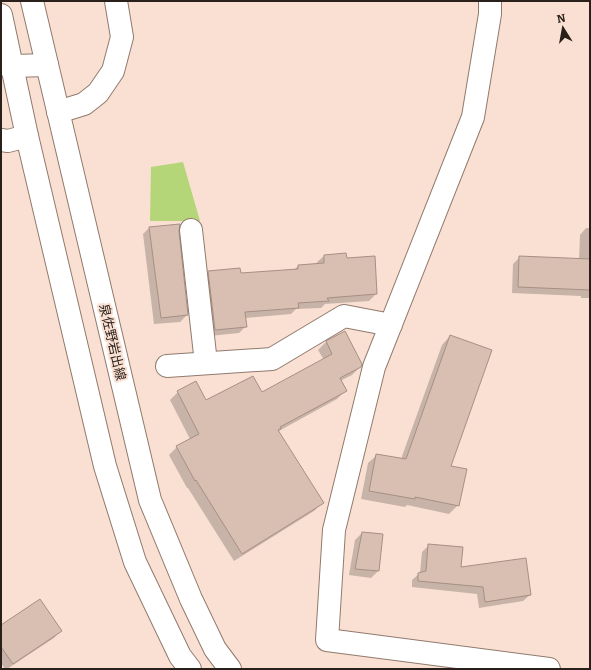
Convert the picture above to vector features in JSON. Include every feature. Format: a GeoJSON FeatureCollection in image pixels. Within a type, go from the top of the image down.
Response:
{"type":"FeatureCollection","features":[{"type":"Feature","properties":{"kind":"street","name":"泉佐野岩出線"},"geometry":{"type":"LineString","coordinates":[[32,1],[150,500],[191,599],[215,649],[230,669]]}},
{"type":"Feature","properties":{"kind":"street"},"geometry":{"type":"LineString","coordinates":[[58,112],[84,104],[98,93],[113,71],[122,37],[116,1]]}},
{"type":"Feature","properties":{"kind":"street"},"geometry":{"type":"LineString","coordinates":[[490,1],[490,14],[473,117],[374,367],[334,530],[327,640],[549,669]]}},
{"type":"Feature","properties":{"kind":"street"},"geometry":{"type":"LineString","coordinates":[[1,15],[7,65],[27,136],[105,466],[135,562],[180,656],[190,669]]}},
{"type":"Feature","properties":{"kind":"street"},"geometry":{"type":"LineString","coordinates":[[7,65],[46,65]]}},
{"type":"Feature","properties":{"kind":"street"},"geometry":{"type":"LineString","coordinates":[[1,140],[8,141],[27,136]]}},
{"type":"Feature","properties":{"kind":"street"},"geometry":{"type":"LineString","coordinates":[[191,230],[206,363]]}},
{"type":"Feature","properties":{"kind":"street"},"geometry":{"type":"LineString","coordinates":[[167,366],[272,358],[344,316],[391,325]]}},
{"type":"Feature","properties":{"kind":"green space"},"geometry":{"type":"Polygon","coordinates":[[[183,162],[200,221],[150,221],[151,167],[183,162]]]}},
{"type":"Feature","properties":{"kind":"building"},"geometry":{"type":"Polygon","coordinates":[[[180,224],[179,231],[188,315],[161,318],[149,227],[180,224]]]}},
{"type":"Feature","properties":{"kind":"building"},"geometry":{"type":"Polygon","coordinates":[[[346,253],[347,258],[375,256],[377,294],[327,298],[329,301],[298,303],[299,308],[245,312],[247,327],[215,330],[208,271],[240,268],[241,273],[298,269],[298,265],[324,263],[324,255],[346,253]]]}},
{"type":"Feature","properties":{"kind":"building"},"geometry":{"type":"Polygon","coordinates":[[[519,256],[590,259],[590,290],[518,287],[519,256]]]}},
{"type":"Feature","properties":{"kind":"building"},"geometry":{"type":"Polygon","coordinates":[[[345,331],[362,364],[361,367],[340,378],[347,391],[280,427],[281,429],[278,430],[324,503],[242,554],[196,480],[195,481],[176,446],[199,434],[177,391],[196,381],[206,400],[253,376],[262,392],[332,354],[326,341],[345,331]]]}},
{"type":"Feature","properties":{"kind":"building"},"geometry":{"type":"Polygon","coordinates":[[[450,335],[492,350],[451,466],[467,469],[459,506],[415,497],[415,499],[369,491],[376,454],[406,459],[450,335]]]}},
{"type":"Feature","properties":{"kind":"building"},"geometry":{"type":"Polygon","coordinates":[[[362,532],[383,534],[379,571],[355,569],[362,532]]]}},
{"type":"Feature","properties":{"kind":"building"},"geometry":{"type":"Polygon","coordinates":[[[428,544],[463,547],[461,567],[526,558],[531,595],[485,602],[483,587],[418,581],[418,573],[426,571],[428,544]]]}},
{"type":"Feature","properties":{"kind":"building"},"geometry":{"type":"Polygon","coordinates":[[[40,599],[62,631],[13,664],[1,647],[1,625],[40,599]]]}}]}
